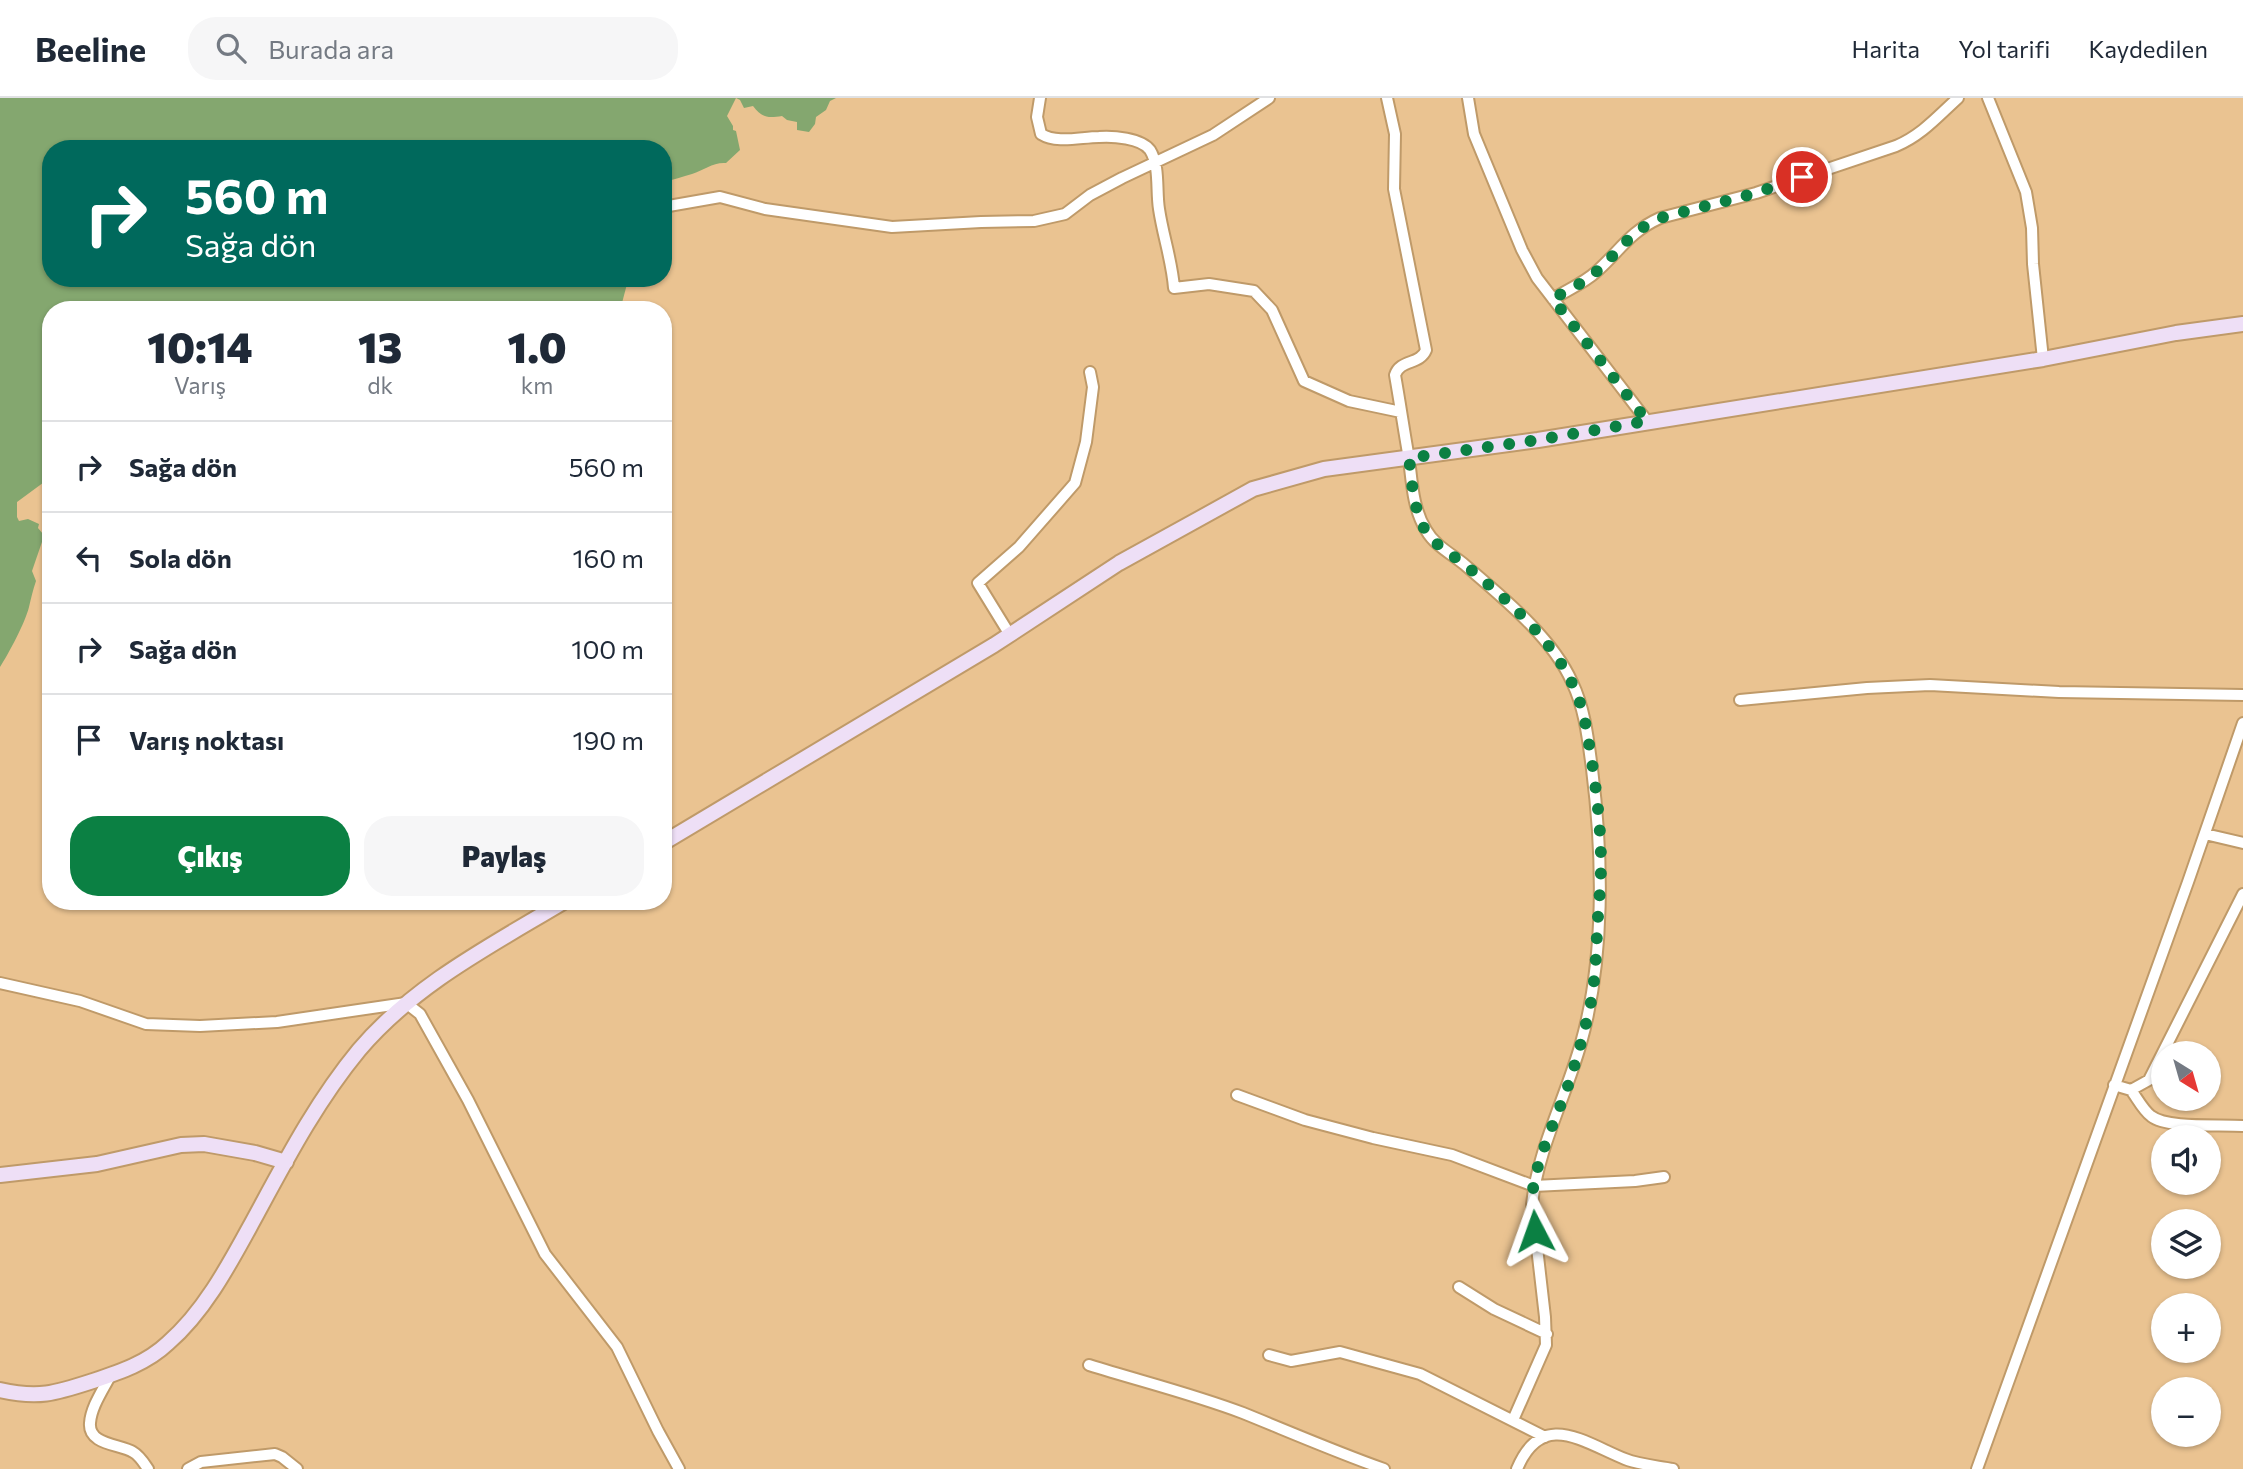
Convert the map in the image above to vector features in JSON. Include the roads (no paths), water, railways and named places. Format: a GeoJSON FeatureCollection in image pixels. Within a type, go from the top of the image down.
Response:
{"type":"FeatureCollection","features":[{"type":"Feature","properties":{"kind":"main road"},"geometry":{"type":"LineString","coordinates":[[672,837],[1010,635],[1119,563],[1253,489],[1324,469],[1538,440],[2243,324]]}},
{"type":"Feature","properties":{"kind":"main road"},"geometry":{"type":"LineString","coordinates":[[0,1390],[22,1395],[55,1394],[132,1367],[169,1343],[189,1321],[236,1252],[317,1105],[360,1049],[406,1003],[449,971],[550,910]]}},
{"type":"Feature","properties":{"kind":"main road"},"geometry":{"type":"LineString","coordinates":[[0,1175],[97,1164],[181,1145],[204,1144],[286,1161]]}},
{"type":"Feature","properties":{"kind":"street"},"geometry":{"type":"LineString","coordinates":[[1040,98],[1037,117],[1041,134],[1049,139],[1103,136],[1136,141],[1149,149],[1154,163],[1158,208],[1172,268],[1174,289],[1209,284],[1254,290],[1272,310],[1304,381],[1349,401],[1401,412]]}},
{"type":"Feature","properties":{"kind":"street"},"geometry":{"type":"LineString","coordinates":[[672,205],[720,197],[765,209],[892,227],[1034,221],[1065,214],[1090,195],[1213,135],[1269,98]]}},
{"type":"Feature","properties":{"kind":"street"},"geometry":{"type":"LineString","coordinates":[[1387,98],[1395,134],[1395,189],[1426,350],[1419,359],[1397,369],[1395,375],[1416,503],[1427,533],[1440,547],[1493,589],[1540,635],[1572,680],[1586,724],[1596,799],[1601,862],[1591,1004],[1568,1085],[1551,1126],[1534,1186],[1532,1204],[1546,1345],[1513,1420]]}},
{"type":"Feature","properties":{"kind":"street"},"geometry":{"type":"LineString","coordinates":[[1468,98],[1474,134],[1522,250],[1553,299],[1647,421]]}},
{"type":"Feature","properties":{"kind":"street"},"geometry":{"type":"LineString","coordinates":[[1553,299],[1593,275],[1629,237],[1660,218],[1756,193],[1911,140],[1958,98]]}},
{"type":"Feature","properties":{"kind":"street"},"geometry":{"type":"LineString","coordinates":[[1988,98],[2026,192],[2032,228],[2043,359]]}},
{"type":"Feature","properties":{"kind":"street"},"geometry":{"type":"LineString","coordinates":[[1010,635],[978,583],[1019,547],[1075,483],[1086,442],[1093,387],[1090,372]]}},
{"type":"Feature","properties":{"kind":"street"},"geometry":{"type":"LineString","coordinates":[[1740,700],[1930,685],[2047,692],[2243,695]]}},
{"type":"Feature","properties":{"kind":"street"},"geometry":{"type":"LineString","coordinates":[[1978,1469],[2243,723]]}},
{"type":"Feature","properties":{"kind":"street"},"geometry":{"type":"LineString","coordinates":[[2205,834],[2243,843]]}},
{"type":"Feature","properties":{"kind":"street"},"geometry":{"type":"LineString","coordinates":[[2131,1090],[2149,1080],[2243,894]]}},
{"type":"Feature","properties":{"kind":"street"},"geometry":{"type":"LineString","coordinates":[[0,983],[80,1001],[146,1024],[201,1026],[277,1021],[406,1003],[420,1014],[468,1100],[545,1254],[617,1347],[657,1431],[679,1469]]}},
{"type":"Feature","properties":{"kind":"street"},"geometry":{"type":"LineString","coordinates":[[2114,1085],[2131,1090],[2155,1119],[2194,1126],[2243,1126]]}},
{"type":"Feature","properties":{"kind":"street"},"geometry":{"type":"LineString","coordinates":[[1237,1095],[1305,1120],[1373,1139],[1452,1155],[1534,1186],[1664,1177]]}},
{"type":"Feature","properties":{"kind":"street"},"geometry":{"type":"LineString","coordinates":[[1459,1286],[1494,1309],[1547,1334]]}},
{"type":"Feature","properties":{"kind":"street"},"geometry":{"type":"LineString","coordinates":[[1269,1355],[1291,1361],[1340,1352],[1420,1374],[1545,1437]]}},
{"type":"Feature","properties":{"kind":"street"},"geometry":{"type":"LineString","coordinates":[[1089,1365],[1242,1413],[1330,1450],[1384,1469]]}},
{"type":"Feature","properties":{"kind":"street"},"geometry":{"type":"LineString","coordinates":[[110,1376],[93,1410],[89,1424],[91,1431],[96,1438],[135,1453],[148,1469]]}},
{"type":"Feature","properties":{"kind":"street"},"geometry":{"type":"LineString","coordinates":[[1517,1469],[1527,1450],[1553,1433],[1566,1434],[1629,1460],[1673,1469]]}},
{"type":"Feature","properties":{"kind":"street"},"geometry":{"type":"LineString","coordinates":[[188,1469],[201,1462],[275,1454],[297,1469]]}}]}
